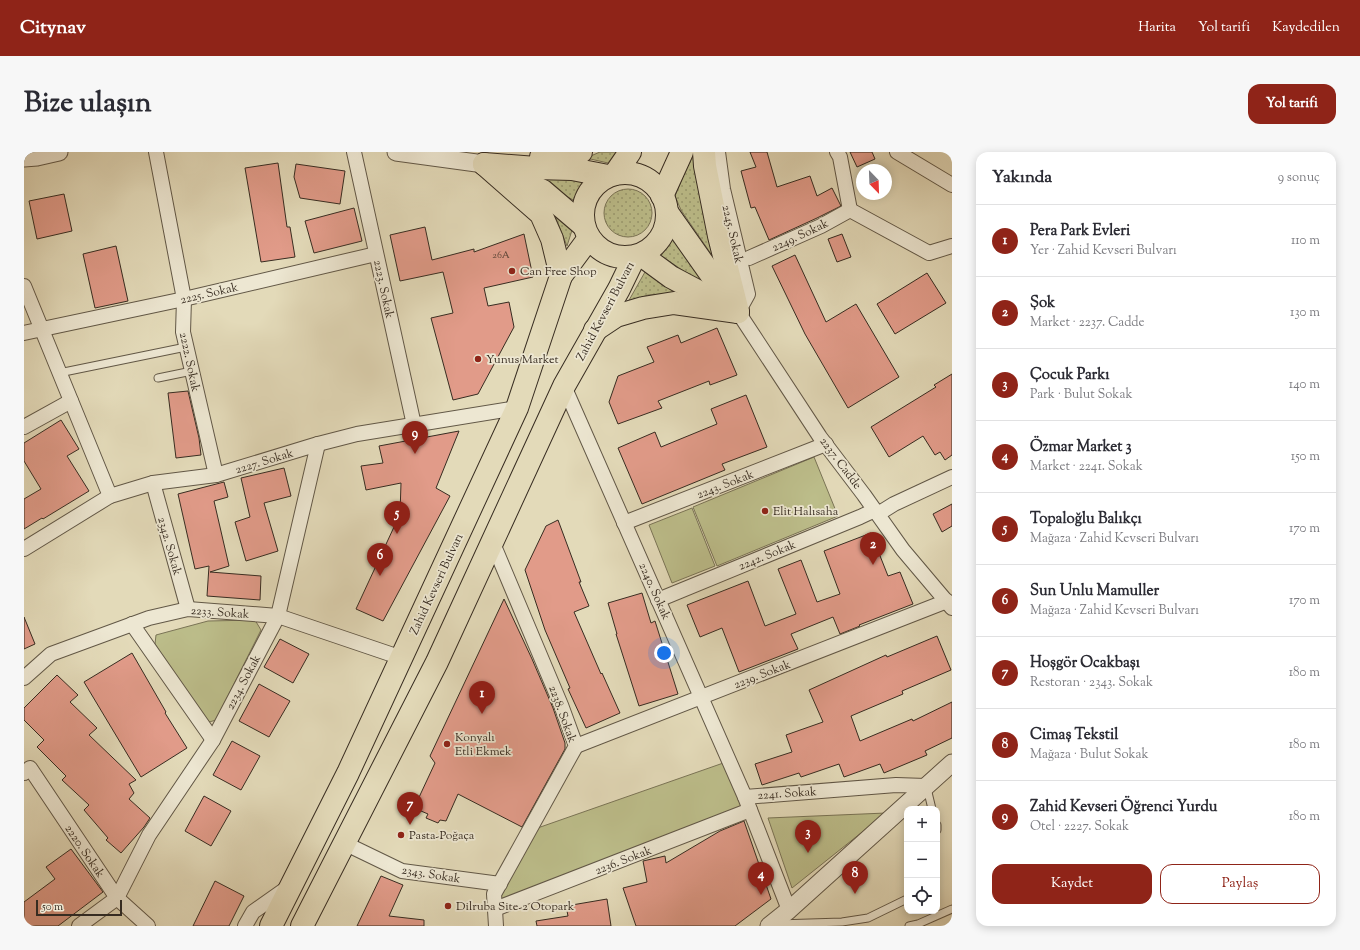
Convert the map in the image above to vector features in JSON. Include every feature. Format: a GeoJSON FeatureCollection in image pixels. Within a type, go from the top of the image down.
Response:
{"type":"FeatureCollection","features":[{"type":"Feature","properties":{"kind":"main road"},"geometry":{"type":"LineString","coordinates":[[484,164],[581,152]]}},
{"type":"Feature","properties":{"kind":"main road"},"geometry":{"type":"LineString","coordinates":[[586,232],[582,214],[584,202],[598,183],[612,175],[630,152]]}},
{"type":"Feature","properties":{"kind":"main road"},"geometry":{"type":"LineString","coordinates":[[484,164],[543,191],[586,232],[598,248],[609,254],[622,257],[638,256],[649,250],[657,242],[663,231],[665,204],[682,152]]}},
{"type":"Feature","properties":{"kind":"main road"},"geometry":{"type":"LineString","coordinates":[[704,152],[705,166],[719,236],[738,312]]}},
{"type":"Feature","properties":{"kind":"main road"},"geometry":{"type":"LineString","coordinates":[[484,164],[572,169],[612,175],[628,173],[641,176],[652,183],[738,312]]}},
{"type":"Feature","properties":{"kind":"main road"},"geometry":{"type":"LineString","coordinates":[[484,164],[541,214],[552,239],[562,276]]}},
{"type":"Feature","properties":{"kind":"main road","name":"Zahid Kevseri Bulvarı"},"geometry":{"type":"LineString","coordinates":[[271,926],[348,773],[517,408],[562,276],[586,232]]}},
{"type":"Feature","properties":{"kind":"main road"},"geometry":{"type":"LineString","coordinates":[[638,256],[671,277],[738,312]]}},
{"type":"Feature","properties":{"kind":"main road","name":"Zahid Kevseri Bulvarı"},"geometry":{"type":"LineString","coordinates":[[302,926],[437,662],[564,386],[638,256]]}},
{"type":"Feature","properties":{"kind":"main road"},"geometry":{"type":"LineString","coordinates":[[595,330],[616,316],[643,308],[674,303],[738,312]]}},
{"type":"Feature","properties":{"kind":"street"},"geometry":{"type":"LineString","coordinates":[[24,158],[59,152]]}},
{"type":"Feature","properties":{"kind":"street","name":"2222. Sokak"},"geometry":{"type":"LineString","coordinates":[[156,152],[184,299],[183,332],[216,476]]}},
{"type":"Feature","properties":{"kind":"street","name":"2223. Sokak"},"geometry":{"type":"LineString","coordinates":[[354,152],[414,425]]}},
{"type":"Feature","properties":{"kind":"street"},"geometry":{"type":"LineString","coordinates":[[396,152],[484,164]]}},
{"type":"Feature","properties":{"kind":"street","name":"2245. Sokak"},"geometry":{"type":"LineString","coordinates":[[718,152],[723,189],[748,294],[738,312]]}},
{"type":"Feature","properties":{"kind":"street"},"geometry":{"type":"LineString","coordinates":[[837,152],[840,157],[850,210],[929,253],[952,246]]}},
{"type":"Feature","properties":{"kind":"street"},"geometry":{"type":"LineString","coordinates":[[897,152],[952,185]]}},
{"type":"Feature","properties":{"kind":"street","name":"2249. Sokak"},"geometry":{"type":"LineString","coordinates":[[749,258],[821,226],[850,210]]}},
{"type":"Feature","properties":{"kind":"street","name":"2225. Sokak"},"geometry":{"type":"LineString","coordinates":[[24,333],[184,299],[376,254]]}},
{"type":"Feature","properties":{"kind":"street"},"geometry":{"type":"LineString","coordinates":[[24,286],[110,496]]}},
{"type":"Feature","properties":{"kind":"street","name":"2237. Cadde"},"geometry":{"type":"LineString","coordinates":[[738,312],[826,444],[903,550],[949,605]]}},
{"type":"Feature","properties":{"kind":"street","name":"2240. Sokak"},"geometry":{"type":"LineString","coordinates":[[564,386],[745,796]]}},
{"type":"Feature","properties":{"kind":"street"},"geometry":{"type":"LineString","coordinates":[[24,427],[71,401]]}},
{"type":"Feature","properties":{"kind":"street","name":"2227. Sokak"},"geometry":{"type":"LineString","coordinates":[[24,549],[110,496],[153,483],[216,476],[318,444],[357,434],[517,408]]}},
{"type":"Feature","properties":{"kind":"street","name":"2234. Sokak"},"geometry":{"type":"LineString","coordinates":[[117,898],[149,835],[213,740],[278,616],[318,444]]}},
{"type":"Feature","properties":{"kind":"street","name":"2243. Sokak"},"geometry":{"type":"LineString","coordinates":[[624,523],[826,444]]}},
{"type":"Feature","properties":{"kind":"street","name":"2242. Sokak"},"geometry":{"type":"LineString","coordinates":[[658,600],[876,512],[952,477]]}},
{"type":"Feature","properties":{"kind":"street","name":"2342. Sokak"},"geometry":{"type":"LineString","coordinates":[[153,483],[188,609]]}},
{"type":"Feature","properties":{"kind":"street","name":"2238. Sokak"},"geometry":{"type":"LineString","coordinates":[[492,541],[561,705],[576,746],[494,894],[496,926]]}},
{"type":"Feature","properties":{"kind":"street","name":"2239. Sokak"},"geometry":{"type":"LineString","coordinates":[[576,746],[949,605]]}},
{"type":"Feature","properties":{"kind":"street","name":"2233. Sokak"},"geometry":{"type":"LineString","coordinates":[[24,678],[51,654],[149,618],[188,609],[278,616],[402,658]]}},
{"type":"Feature","properties":{"kind":"street"},"geometry":{"type":"LineString","coordinates":[[132,624],[213,740]]}},
{"type":"Feature","properties":{"kind":"street"},"geometry":{"type":"LineString","coordinates":[[770,925],[789,910],[952,763]]}},
{"type":"Feature","properties":{"kind":"street","name":"2220. Sokak"},"geometry":{"type":"LineString","coordinates":[[26,767],[117,898],[148,926]]}},
{"type":"Feature","properties":{"kind":"street","name":"2241. Sokak"},"geometry":{"type":"LineString","coordinates":[[789,910],[745,796],[896,785],[926,786]]}},
{"type":"Feature","properties":{"kind":"street","name":"2236. Sokak"},"geometry":{"type":"LineString","coordinates":[[495,909],[750,810]]}},
{"type":"Feature","properties":{"kind":"street","name":"2343. Sokak"},"geometry":{"type":"LineString","coordinates":[[344,843],[402,872],[500,884]]}},
{"type":"Feature","properties":{"kind":"street"},"geometry":{"type":"LineString","coordinates":[[245,926],[253,912],[292,885]]}},
{"type":"Feature","properties":{"kind":"street"},"geometry":{"type":"LineString","coordinates":[[79,926],[117,898]]}},
{"type":"Feature","properties":{"kind":"lane"},"geometry":{"type":"LineString","coordinates":[[59,373],[186,347]]}},
{"type":"Feature","properties":{"kind":"lane"},"geometry":{"type":"LineString","coordinates":[[158,378],[192,371]]}},
{"type":"Feature","properties":{"kind":"lane"},"geometry":{"type":"LineString","coordinates":[[926,786],[931,806]]}},
{"type":"Feature","properties":{"kind":"lane"},"geometry":{"type":"LineString","coordinates":[[770,925],[862,923],[868,918],[904,900]]}},
{"type":"Feature","properties":{"kind":"lane"},"geometry":{"type":"LineString","coordinates":[[909,926],[926,923],[952,909]]}},
{"type":"Feature","properties":{"kind":"green space"},"geometry":{"type":"Polygon","coordinates":[[[600,152],[616,152],[608,163],[586,158],[600,152]]]}},
{"type":"Feature","properties":{"kind":"green space"},"geometry":{"type":"Polygon","coordinates":[[[693,152],[696,152],[720,267],[681,210],[675,196],[693,152]]]}},
{"type":"Feature","properties":{"kind":"green space"},"geometry":{"type":"Polygon","coordinates":[[[542,173],[588,181],[577,202],[540,182],[542,173]]]}},
{"type":"Feature","properties":{"kind":"green space"},"geometry":{"type":"Polygon","coordinates":[[[623,189],[633,189],[645,196],[652,208],[652,218],[645,230],[633,237],[623,237],[615,233],[608,226],[604,218],[604,208],[608,200],[615,193],[623,189]]]}},
{"type":"Feature","properties":{"kind":"green space"},"geometry":{"type":"Polygon","coordinates":[[[554,213],[573,227],[567,246],[554,213]]]}},
{"type":"Feature","properties":{"kind":"green space"},"geometry":{"type":"Polygon","coordinates":[[[671,235],[703,281],[700,282],[657,253],[671,235]]]}},
{"type":"Feature","properties":{"kind":"green space"},"geometry":{"type":"Polygon","coordinates":[[[645,272],[675,293],[648,295],[628,302],[645,272]]]}},
{"type":"Feature","properties":{"kind":"green space","name":"Elit Halısaha"},"geometry":{"type":"Polygon","coordinates":[[[814,457],[838,516],[717,566],[693,507],[814,457]]]}},
{"type":"Feature","properties":{"kind":"green space"},"geometry":{"type":"Polygon","coordinates":[[[692,508],[715,566],[672,583],[649,525],[692,508]]]}},
{"type":"Feature","properties":{"kind":"green space"},"geometry":{"type":"Polygon","coordinates":[[[255,620],[261,630],[216,720],[206,723],[155,644],[156,635],[208,621],[255,620]]]}},
{"type":"Feature","properties":{"kind":"green space"},"geometry":{"type":"Polygon","coordinates":[[[729,761],[750,810],[495,909],[529,831],[729,761]]]}},
{"type":"Feature","properties":{"kind":"green space"},"geometry":{"type":"Polygon","coordinates":[[[886,813],[792,888],[768,818],[886,813]]]}},
{"type":"Feature","properties":{"kind":"building"},"geometry":{"type":"Polygon","coordinates":[[[750,152],[767,152],[777,187],[810,176],[817,196],[832,188],[841,206],[769,240],[755,207],[751,208],[741,171],[756,167],[750,152]]]}},
{"type":"Feature","properties":{"kind":"building"},"geometry":{"type":"Polygon","coordinates":[[[850,152],[872,152],[875,159],[864,164],[856,165],[850,152]]]}},
{"type":"Feature","properties":{"kind":"building"},"geometry":{"type":"Polygon","coordinates":[[[278,163],[287,227],[290,227],[295,257],[261,262],[245,168],[278,163]]]}},
{"type":"Feature","properties":{"kind":"building"},"geometry":{"type":"Polygon","coordinates":[[[296,164],[345,171],[340,204],[300,198],[294,177],[296,164]]]}},
{"type":"Feature","properties":{"kind":"building"},"geometry":{"type":"Polygon","coordinates":[[[64,194],[72,231],[37,239],[29,201],[64,194]]]}},
{"type":"Feature","properties":{"kind":"building"},"geometry":{"type":"Polygon","coordinates":[[[354,208],[362,241],[314,253],[305,221],[354,208]]]}},
{"type":"Feature","properties":{"kind":"building"},"geometry":{"type":"Polygon","coordinates":[[[425,227],[432,260],[474,249],[474,252],[524,234],[533,277],[484,288],[488,306],[509,302],[514,327],[478,394],[453,400],[431,318],[453,313],[443,272],[400,281],[390,235],[425,227]]]}},
{"type":"Feature","properties":{"kind":"building"},"geometry":{"type":"Polygon","coordinates":[[[842,234],[851,257],[837,262],[828,239],[842,234]]]}},
{"type":"Feature","properties":{"kind":"building"},"geometry":{"type":"Polygon","coordinates":[[[116,246],[128,301],[95,308],[83,254],[116,246]]]}},
{"type":"Feature","properties":{"kind":"building"},"geometry":{"type":"Polygon","coordinates":[[[795,255],[826,322],[856,304],[899,377],[848,408],[805,334],[772,266],[795,255]]]}},
{"type":"Feature","properties":{"kind":"building"},"geometry":{"type":"Polygon","coordinates":[[[927,273],[946,303],[895,334],[877,304],[927,273]]]}},
{"type":"Feature","properties":{"kind":"building"},"geometry":{"type":"Polygon","coordinates":[[[717,328],[737,375],[710,385],[709,381],[658,401],[662,408],[618,424],[609,402],[618,376],[654,362],[647,347],[678,335],[681,343],[717,328]]]}},
{"type":"Feature","properties":{"kind":"building"},"geometry":{"type":"Polygon","coordinates":[[[952,374],[952,455],[945,460],[940,452],[935,455],[923,436],[889,457],[871,427],[936,387],[934,385],[952,374]]]}},
{"type":"Feature","properties":{"kind":"building"},"geometry":{"type":"Polygon","coordinates":[[[188,391],[199,438],[201,455],[176,458],[168,393],[188,391]]]}},
{"type":"Feature","properties":{"kind":"building"},"geometry":{"type":"Polygon","coordinates":[[[746,395],[767,447],[722,464],[725,470],[642,504],[618,448],[655,432],[661,447],[717,424],[711,409],[746,395]]]}},
{"type":"Feature","properties":{"kind":"building"},"geometry":{"type":"Polygon","coordinates":[[[61,420],[79,449],[67,456],[89,491],[24,529],[24,499],[41,489],[24,461],[24,443],[61,420]]]}},
{"type":"Feature","properties":{"kind":"building"},"geometry":{"type":"Polygon","coordinates":[[[459,431],[436,488],[450,496],[383,621],[356,609],[400,514],[401,483],[366,490],[361,466],[383,463],[379,446],[459,431]]]}},
{"type":"Feature","properties":{"kind":"building"},"geometry":{"type":"Polygon","coordinates":[[[284,468],[291,496],[264,503],[278,551],[246,561],[235,522],[250,517],[241,478],[284,468]]]}},
{"type":"Feature","properties":{"kind":"building"},"geometry":{"type":"Polygon","coordinates":[[[224,482],[228,497],[214,501],[229,566],[210,572],[261,576],[260,600],[207,596],[209,566],[195,569],[178,494],[224,482]]]}},
{"type":"Feature","properties":{"kind":"building"},"geometry":{"type":"Polygon","coordinates":[[[952,504],[952,526],[942,532],[933,514],[952,504]]]}},
{"type":"Feature","properties":{"kind":"building"},"geometry":{"type":"Polygon","coordinates":[[[558,520],[581,582],[579,582],[589,606],[574,612],[620,713],[586,728],[568,689],[570,688],[545,630],[525,570],[546,526],[558,520]]]}},
{"type":"Feature","properties":{"kind":"building"},"geometry":{"type":"Polygon","coordinates":[[[871,533],[888,576],[900,572],[913,604],[840,634],[833,617],[791,634],[798,649],[739,672],[722,628],[700,637],[687,605],[748,581],[765,626],[796,614],[778,569],[801,560],[817,602],[840,594],[824,551],[871,533]]]}},
{"type":"Feature","properties":{"kind":"building"},"geometry":{"type":"Polygon","coordinates":[[[642,593],[651,623],[655,621],[678,694],[639,706],[616,634],[608,603],[642,593]]]}},
{"type":"Feature","properties":{"kind":"building"},"geometry":{"type":"Polygon","coordinates":[[[504,599],[553,708],[565,743],[565,749],[522,827],[458,794],[446,821],[440,820],[438,823],[426,818],[428,814],[414,808],[435,763],[430,756],[504,599]]]}},
{"type":"Feature","properties":{"kind":"building"},"geometry":{"type":"Polygon","coordinates":[[[24,617],[35,644],[24,649],[24,617]]]}},
{"type":"Feature","properties":{"kind":"building"},"geometry":{"type":"Polygon","coordinates":[[[937,636],[951,670],[902,691],[903,694],[851,716],[860,741],[912,719],[913,721],[952,702],[952,738],[925,751],[927,755],[884,773],[880,764],[844,777],[839,764],[801,777],[799,773],[762,785],[755,764],[792,752],[786,735],[823,722],[809,690],[886,655],[887,657],[937,636]]]}},
{"type":"Feature","properties":{"kind":"building"},"geometry":{"type":"Polygon","coordinates":[[[280,639],[309,654],[293,683],[264,667],[280,639]]]}},
{"type":"Feature","properties":{"kind":"building"},"geometry":{"type":"Polygon","coordinates":[[[132,653],[166,712],[165,713],[187,748],[141,777],[84,682],[132,653]]]}},
{"type":"Feature","properties":{"kind":"building"},"geometry":{"type":"Polygon","coordinates":[[[57,675],[78,695],[70,702],[97,728],[89,735],[136,780],[129,784],[134,793],[129,799],[150,818],[121,853],[106,840],[108,838],[84,810],[89,805],[62,780],[66,776],[37,747],[44,740],[24,720],[24,708],[57,675]]]}},
{"type":"Feature","properties":{"kind":"building"},"geometry":{"type":"Polygon","coordinates":[[[259,684],[290,701],[269,737],[239,721],[259,684]]]}},
{"type":"Feature","properties":{"kind":"building"},"geometry":{"type":"Polygon","coordinates":[[[232,741],[260,756],[241,790],[213,775],[232,741]]]}},
{"type":"Feature","properties":{"kind":"building"},"geometry":{"type":"Polygon","coordinates":[[[204,796],[231,811],[211,846],[185,831],[204,796]]]}},
{"type":"Feature","properties":{"kind":"building"},"geometry":{"type":"Polygon","coordinates":[[[744,821],[771,899],[735,926],[636,926],[623,888],[647,882],[643,861],[665,856],[666,863],[720,831],[744,821]]]}},
{"type":"Feature","properties":{"kind":"building"},"geometry":{"type":"Polygon","coordinates":[[[71,849],[103,892],[58,926],[24,926],[24,902],[55,879],[46,867],[71,849]]]}},
{"type":"Feature","properties":{"kind":"building"},"geometry":{"type":"Polygon","coordinates":[[[381,876],[403,885],[389,916],[424,920],[424,926],[357,926],[381,876]]]}},
{"type":"Feature","properties":{"kind":"building"},"geometry":{"type":"Polygon","coordinates":[[[215,881],[244,896],[229,926],[193,926],[215,881]]]}},
{"type":"Feature","properties":{"kind":"building"},"geometry":{"type":"Polygon","coordinates":[[[607,899],[611,926],[537,926],[536,921],[568,916],[566,906],[607,899]]]}},
{"type":"Feature","properties":{"kind":"place","name":"Can Free Shop"},"geometry":{"type":"Point","coordinates":[512,271]}},
{"type":"Feature","properties":{"kind":"place","name":"Yunus Market"},"geometry":{"type":"Point","coordinates":[478,359]}},
{"type":"Feature","properties":{"kind":"place","name":"Zahid Kevseri Öğrenci Yurdu"},"geometry":{"type":"Point","coordinates":[415,454]}},
{"type":"Feature","properties":{"kind":"place","name":"Elit Halısaha"},"geometry":{"type":"Point","coordinates":[765,511]}},
{"type":"Feature","properties":{"kind":"place","name":"Topaloğlu Balıkçı"},"geometry":{"type":"Point","coordinates":[397,534]}},
{"type":"Feature","properties":{"kind":"place","name":"Şok"},"geometry":{"type":"Point","coordinates":[873,565]}},
{"type":"Feature","properties":{"kind":"place","name":"Sun Unlu Mamuller"},"geometry":{"type":"Point","coordinates":[380,576]}},
{"type":"Feature","properties":{"kind":"place","name":"Pera Park Evleri"},"geometry":{"type":"Point","coordinates":[482,714]}},
{"type":"Feature","properties":{"kind":"place","name":"Konyalı Etli Ekmek"},"geometry":{"type":"Point","coordinates":[447,744]}},
{"type":"Feature","properties":{"kind":"place","name":"Hoşgör Ocakbaşı"},"geometry":{"type":"Point","coordinates":[410,825]}},
{"type":"Feature","properties":{"kind":"place","name":"Pasta-Poğaça"},"geometry":{"type":"Point","coordinates":[401,835]}},
{"type":"Feature","properties":{"kind":"place","name":"Çocuk Parkı"},"geometry":{"type":"Point","coordinates":[808,853]}},
{"type":"Feature","properties":{"kind":"place","name":"Cimaş Tekstil"},"geometry":{"type":"Point","coordinates":[855,894]}},
{"type":"Feature","properties":{"kind":"place","name":"Özmar Market 3"},"geometry":{"type":"Point","coordinates":[761,895]}},
{"type":"Feature","properties":{"kind":"place","name":"Dilruba Site-2 Otopark"},"geometry":{"type":"Point","coordinates":[448,906]}}]}
